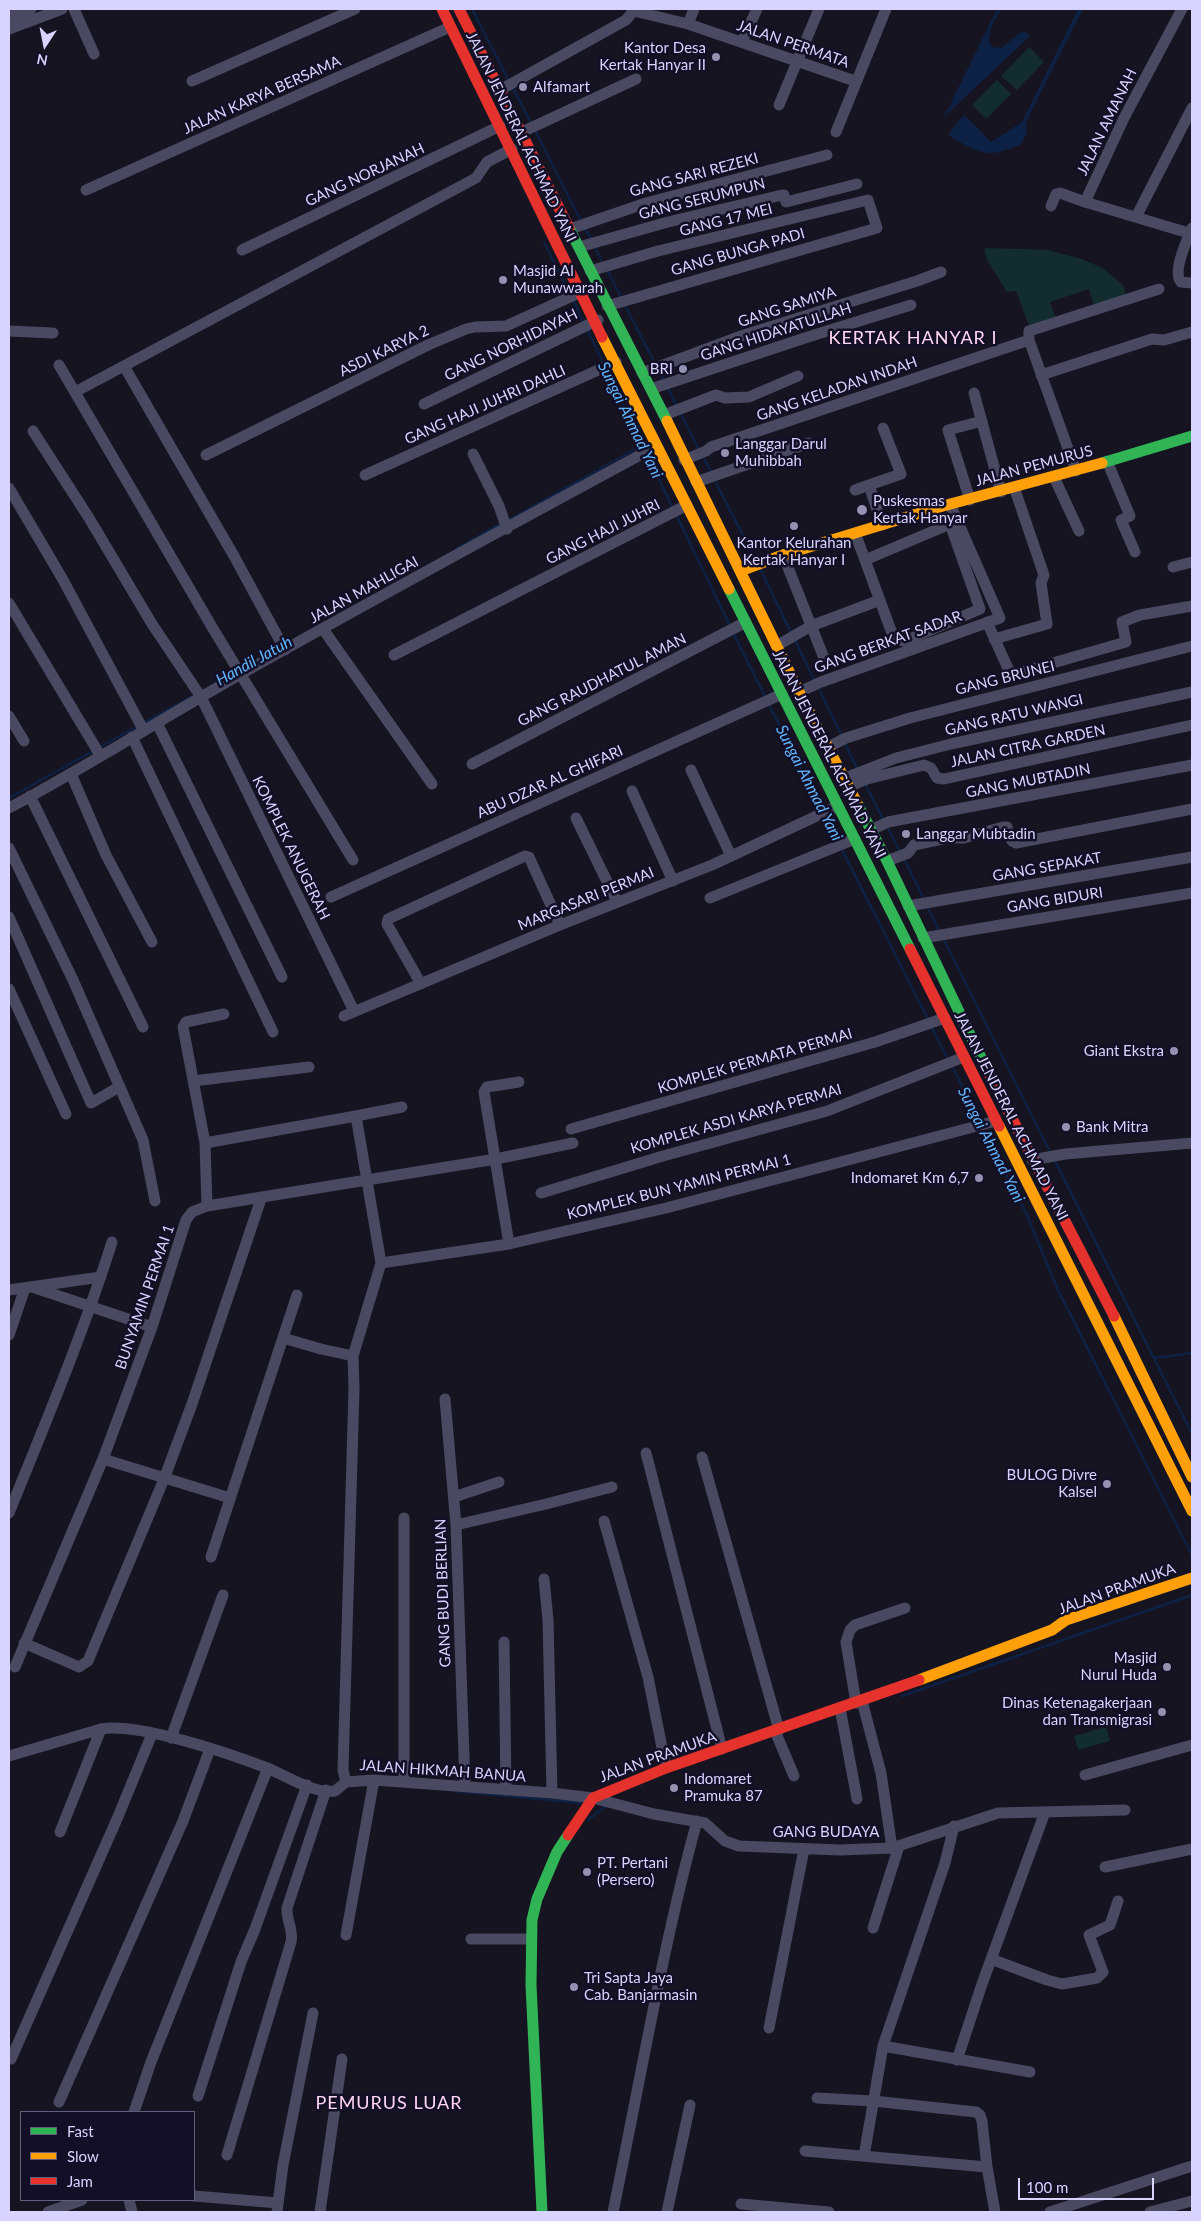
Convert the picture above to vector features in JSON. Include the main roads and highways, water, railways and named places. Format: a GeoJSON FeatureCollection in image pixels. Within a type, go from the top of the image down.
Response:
{"type":"FeatureCollection","features":[{"type":"Feature","properties":{"kind":"main road","name":"JALAN JENDERAL ACHMAD YANI"},"geometry":{"type":"LineString","coordinates":[[442,9],[493,129],[587,325],[654,448],[678,509],[746,622],[772,699],[838,806],[964,1057],[986,1124],[1192,1511]]}},
{"type":"Feature","properties":{"kind":"main road","name":"JALAN JENDERAL ACHMAD YANI"},"geometry":{"type":"LineString","coordinates":[[459,9],[500,90],[529,129],[600,268],[609,310],[642,373],[661,386],[673,411],[684,460],[778,644],[800,692],[838,742],[847,782],[871,830],[897,857],[908,906],[936,966],[1032,1160],[1132,1353],[1192,1477]]}},
{"type":"Feature","properties":{"kind":"main road"},"geometry":{"type":"LineString","coordinates":[[452,31],[468,28]]}},
{"type":"Feature","properties":{"kind":"main road","name":"JALAN PEMURUS"},"geometry":{"type":"LineString","coordinates":[[740,572],[783,555],[855,533],[1076,471],[1192,436]]}},
{"type":"Feature","properties":{"kind":"main road"},"geometry":{"type":"LineString","coordinates":[[922,972],[936,966]]}},
{"type":"Feature","properties":{"kind":"main road","name":"JALAN PRAMUKA"},"geometry":{"type":"LineString","coordinates":[[542,2212],[531,1985],[532,1920],[545,1878],[567,1836],[593,1798],[666,1768],[859,1702],[1052,1630],[1066,1620],[1192,1578]]}},
{"type":"Feature","properties":{"kind":"main road","name":"JALAN PRAMUKA"},"geometry":{"type":"LineString","coordinates":[[1052,1630],[1070,1631],[1192,1590]]}},
{"type":"Feature","properties":{"kind":"water"},"geometry":{"type":"Polygon","coordinates":[[[997,9],[1001,9],[993,23],[989,37],[992,47],[1001,48],[1021,32],[1029,35],[1028,38],[944,117],[997,9]]]}},
{"type":"Feature","properties":{"kind":"water"},"geometry":{"type":"Polygon","coordinates":[[[1078,9],[1083,9],[1026,122],[1027,132],[1021,144],[991,153],[975,150],[948,135],[965,115],[991,142],[1022,122],[1078,9]]]}},
{"type":"Feature","properties":{"kind":"waterway","name":"Sungai Ahmad Yani"},"geometry":{"type":"LineString","coordinates":[[472,9],[509,81]]}},
{"type":"Feature","properties":{"kind":"waterway","name":"Sungai Ahmad Yani"},"geometry":{"type":"LineString","coordinates":[[513,88],[531,123]]}},
{"type":"Feature","properties":{"kind":"waterway","name":"Sungai Ahmad Yani"},"geometry":{"type":"LineString","coordinates":[[535,130],[581,221]]}},
{"type":"Feature","properties":{"kind":"waterway","name":"Sungai Ahmad Yani"},"geometry":{"type":"LineString","coordinates":[[585,228],[592,241]]}},
{"type":"Feature","properties":{"kind":"waterway","name":"Sungai Ahmad Yani"},"geometry":{"type":"LineString","coordinates":[[544,242],[569,293]]}},
{"type":"Feature","properties":{"kind":"waterway","name":"Sungai Ahmad Yani"},"geometry":{"type":"LineString","coordinates":[[594,246],[603,263]]}},
{"type":"Feature","properties":{"kind":"waterway","name":"Sungai Ahmad Yani"},"geometry":{"type":"LineString","coordinates":[[607,270],[622,299]]}},
{"type":"Feature","properties":{"kind":"waterway","name":"Sungai Ahmad Yani"},"geometry":{"type":"LineString","coordinates":[[573,300],[583,322]]}},
{"type":"Feature","properties":{"kind":"waterway","name":"Sungai Ahmad Yani"},"geometry":{"type":"LineString","coordinates":[[624,304],[656,365]]}},
{"type":"Feature","properties":{"kind":"waterway","name":"Sungai Ahmad Yani"},"geometry":{"type":"LineString","coordinates":[[587,329],[604,365]]}},
{"type":"Feature","properties":{"kind":"waterway","name":"Sungai Ahmad Yani"},"geometry":{"type":"LineString","coordinates":[[606,370],[644,448]]}},
{"type":"Feature","properties":{"kind":"waterway","name":"Sungai Ahmad Yani"},"geometry":{"type":"LineString","coordinates":[[658,370],[664,381]]}},
{"type":"Feature","properties":{"kind":"waterway","name":"Sungai Ahmad Yani"},"geometry":{"type":"LineString","coordinates":[[668,388],[676,405]]}},
{"type":"Feature","properties":{"kind":"waterway","name":"Sungai Ahmad Yani"},"geometry":{"type":"LineString","coordinates":[[680,412],[699,450]]}},
{"type":"Feature","properties":{"kind":"waterway","name":"Handil Jatuh"},"geometry":{"type":"LineString","coordinates":[[510,519],[643,445]]}},
{"type":"Feature","properties":{"kind":"waterway","name":"Sungai Ahmad Yani"},"geometry":{"type":"LineString","coordinates":[[648,455],[673,509]]}},
{"type":"Feature","properties":{"kind":"waterway","name":"Sungai Ahmad Yani"},"geometry":{"type":"LineString","coordinates":[[703,457],[711,472]]}},
{"type":"Feature","properties":{"kind":"waterway","name":"Sungai Ahmad Yani"},"geometry":{"type":"LineString","coordinates":[[714,479],[755,559]]}},
{"type":"Feature","properties":{"kind":"waterway","name":"Sungai Ahmad Yani"},"geometry":{"type":"LineString","coordinates":[[676,514],[730,626]]}},
{"type":"Feature","properties":{"kind":"waterway","name":"Handil Jatuh"},"geometry":{"type":"LineString","coordinates":[[456,549],[500,524]]}},
{"type":"Feature","properties":{"kind":"waterway","name":"Sungai Ahmad Yani"},"geometry":{"type":"LineString","coordinates":[[760,568],[791,633]]}},
{"type":"Feature","properties":{"kind":"waterway","name":"Sungai Ahmad Yani"},"geometry":{"type":"LineString","coordinates":[[733,633],[766,698]]}},
{"type":"Feature","properties":{"kind":"waterway","name":"Sungai Ahmad Yani"},"geometry":{"type":"LineString","coordinates":[[795,640],[814,680]]}},
{"type":"Feature","properties":{"kind":"waterway","name":"Sungai Ahmad Yani"},"geometry":{"type":"LineString","coordinates":[[818,687],[842,736]]}},
{"type":"Feature","properties":{"kind":"waterway","name":"Handil Jatuh"},"geometry":{"type":"LineString","coordinates":[[143,723],[191,697]]}},
{"type":"Feature","properties":{"kind":"waterway","name":"Sungai Ahmad Yani"},"geometry":{"type":"LineString","coordinates":[[769,705],[822,809]]}},
{"type":"Feature","properties":{"kind":"waterway","name":"Handil Jatuh"},"geometry":{"type":"LineString","coordinates":[[100,747],[138,726]]}},
{"type":"Feature","properties":{"kind":"waterway","name":"Sungai Ahmad Yani"},"geometry":{"type":"LineString","coordinates":[[845,744],[858,770]]}},
{"type":"Feature","properties":{"kind":"waterway","name":"Handil Jatuh"},"geometry":{"type":"LineString","coordinates":[[9,798],[93,751]]}},
{"type":"Feature","properties":{"kind":"waterway","name":"Sungai Ahmad Yani"},"geometry":{"type":"LineString","coordinates":[[865,784],[884,821]]}},
{"type":"Feature","properties":{"kind":"waterway","name":"Sungai Ahmad Yani"},"geometry":{"type":"LineString","coordinates":[[826,816],[839,843]]}},
{"type":"Feature","properties":{"kind":"waterway","name":"Sungai Ahmad Yani"},"geometry":{"type":"LineString","coordinates":[[887,826],[900,852]]}},
{"type":"Feature","properties":{"kind":"waterway","name":"Sungai Ahmad Yani"},"geometry":{"type":"LineString","coordinates":[[841,848],[928,1019]]}},
{"type":"Feature","properties":{"kind":"waterway","name":"Sungai Ahmad Yani"},"geometry":{"type":"LineString","coordinates":[[903,857],[924,899]]}},
{"type":"Feature","properties":{"kind":"waterway","name":"Sungai Ahmad Yani"},"geometry":{"type":"LineString","coordinates":[[927,906],[939,931]]}},
{"type":"Feature","properties":{"kind":"waterway","name":"Sungai Ahmad Yani"},"geometry":{"type":"LineString","coordinates":[[943,938],[1051,1154]]}},
{"type":"Feature","properties":{"kind":"waterway","name":"Sungai Ahmad Yani"},"geometry":{"type":"LineString","coordinates":[[931,1026],[948,1059]]}},
{"type":"Feature","properties":{"kind":"waterway","name":"Sungai Ahmad Yani"},"geometry":{"type":"LineString","coordinates":[[952,1066],[980,1122]]}},
{"type":"Feature","properties":{"kind":"waterway","name":"Sungai Ahmad Yani"},"geometry":{"type":"LineString","coordinates":[[983,1129],[1026,1213],[1058,1290],[1192,1555]]}},
{"type":"Feature","properties":{"kind":"waterway","name":"Sungai Ahmad Yani"},"geometry":{"type":"LineString","coordinates":[[1054,1159],[1192,1434]]}},
{"type":"Feature","properties":{"kind":"waterway"},"geometry":{"type":"LineString","coordinates":[[1155,1358],[1192,1353]]}},
{"type":"Feature","properties":{"kind":"waterway"},"geometry":{"type":"LineString","coordinates":[[902,1696],[1192,1595]]}},
{"type":"Feature","properties":{"kind":"waterway"},"geometry":{"type":"LineString","coordinates":[[454,1791],[581,1803]]}},
{"type":"Feature","properties":{"kind":"waterway"},"geometry":{"type":"LineString","coordinates":[[588,1820],[607,1805]]}},
{"type":"Feature","properties":{"kind":"place","name":"Kantor Desa Kertak Hanyar II"},"geometry":{"type":"Point","coordinates":[716,57]}},
{"type":"Feature","properties":{"kind":"place","name":"Alfamart"},"geometry":{"type":"Point","coordinates":[523,87]}},
{"type":"Feature","properties":{"kind":"place","name":"Masjid Al Munawwarah"},"geometry":{"type":"Point","coordinates":[503,280]}},
{"type":"Feature","properties":{"kind":"place","name":"BRI"},"geometry":{"type":"Point","coordinates":[683,369]}},
{"type":"Feature","properties":{"kind":"place","name":"Langgar Darul Muhibbah"},"geometry":{"type":"Point","coordinates":[725,453]}},
{"type":"Feature","properties":{"kind":"place","name":"Puskesmas Kertak Hanyar"},"geometry":{"type":"Point","coordinates":[862,510]}},
{"type":"Feature","properties":{"kind":"place","name":"Kantor Kelurahan Kertak Hanyar I"},"geometry":{"type":"Point","coordinates":[794,526]}},
{"type":"Feature","properties":{"kind":"place","name":"Langgar Mubtadin"},"geometry":{"type":"Point","coordinates":[906,834]}},
{"type":"Feature","properties":{"kind":"place","name":"Giant Ekstra"},"geometry":{"type":"Point","coordinates":[1174,1051]}},
{"type":"Feature","properties":{"kind":"place","name":"Bank Mitra"},"geometry":{"type":"Point","coordinates":[1066,1127]}},
{"type":"Feature","properties":{"kind":"place","name":"Indomaret Km 6,7"},"geometry":{"type":"Point","coordinates":[979,1178]}},
{"type":"Feature","properties":{"kind":"place","name":"BULOG Divre Kalsel"},"geometry":{"type":"Point","coordinates":[1107,1484]}},
{"type":"Feature","properties":{"kind":"place","name":"Masjid Nurul Huda"},"geometry":{"type":"Point","coordinates":[1167,1667]}},
{"type":"Feature","properties":{"kind":"place","name":"Dinas Ketenagakerjaan dan Transmigrasi"},"geometry":{"type":"Point","coordinates":[1162,1712]}},
{"type":"Feature","properties":{"kind":"place","name":"Indomaret Pramuka 87"},"geometry":{"type":"Point","coordinates":[674,1788]}},
{"type":"Feature","properties":{"kind":"place","name":"PT. Pertani (Persero)"},"geometry":{"type":"Point","coordinates":[587,1872]}},
{"type":"Feature","properties":{"kind":"place","name":"Tri Sapta Jaya Cab. Banjarmasin"},"geometry":{"type":"Point","coordinates":[574,1987]}},
{"type":"Feature","properties":{"kind":"district","name":"KERTAK HANYAR I"},"geometry":{"type":"Point","coordinates":[913,338]}},
{"type":"Feature","properties":{"kind":"district","name":"PEMURUS LUAR"},"geometry":{"type":"Point","coordinates":[389,2103]}}]}
